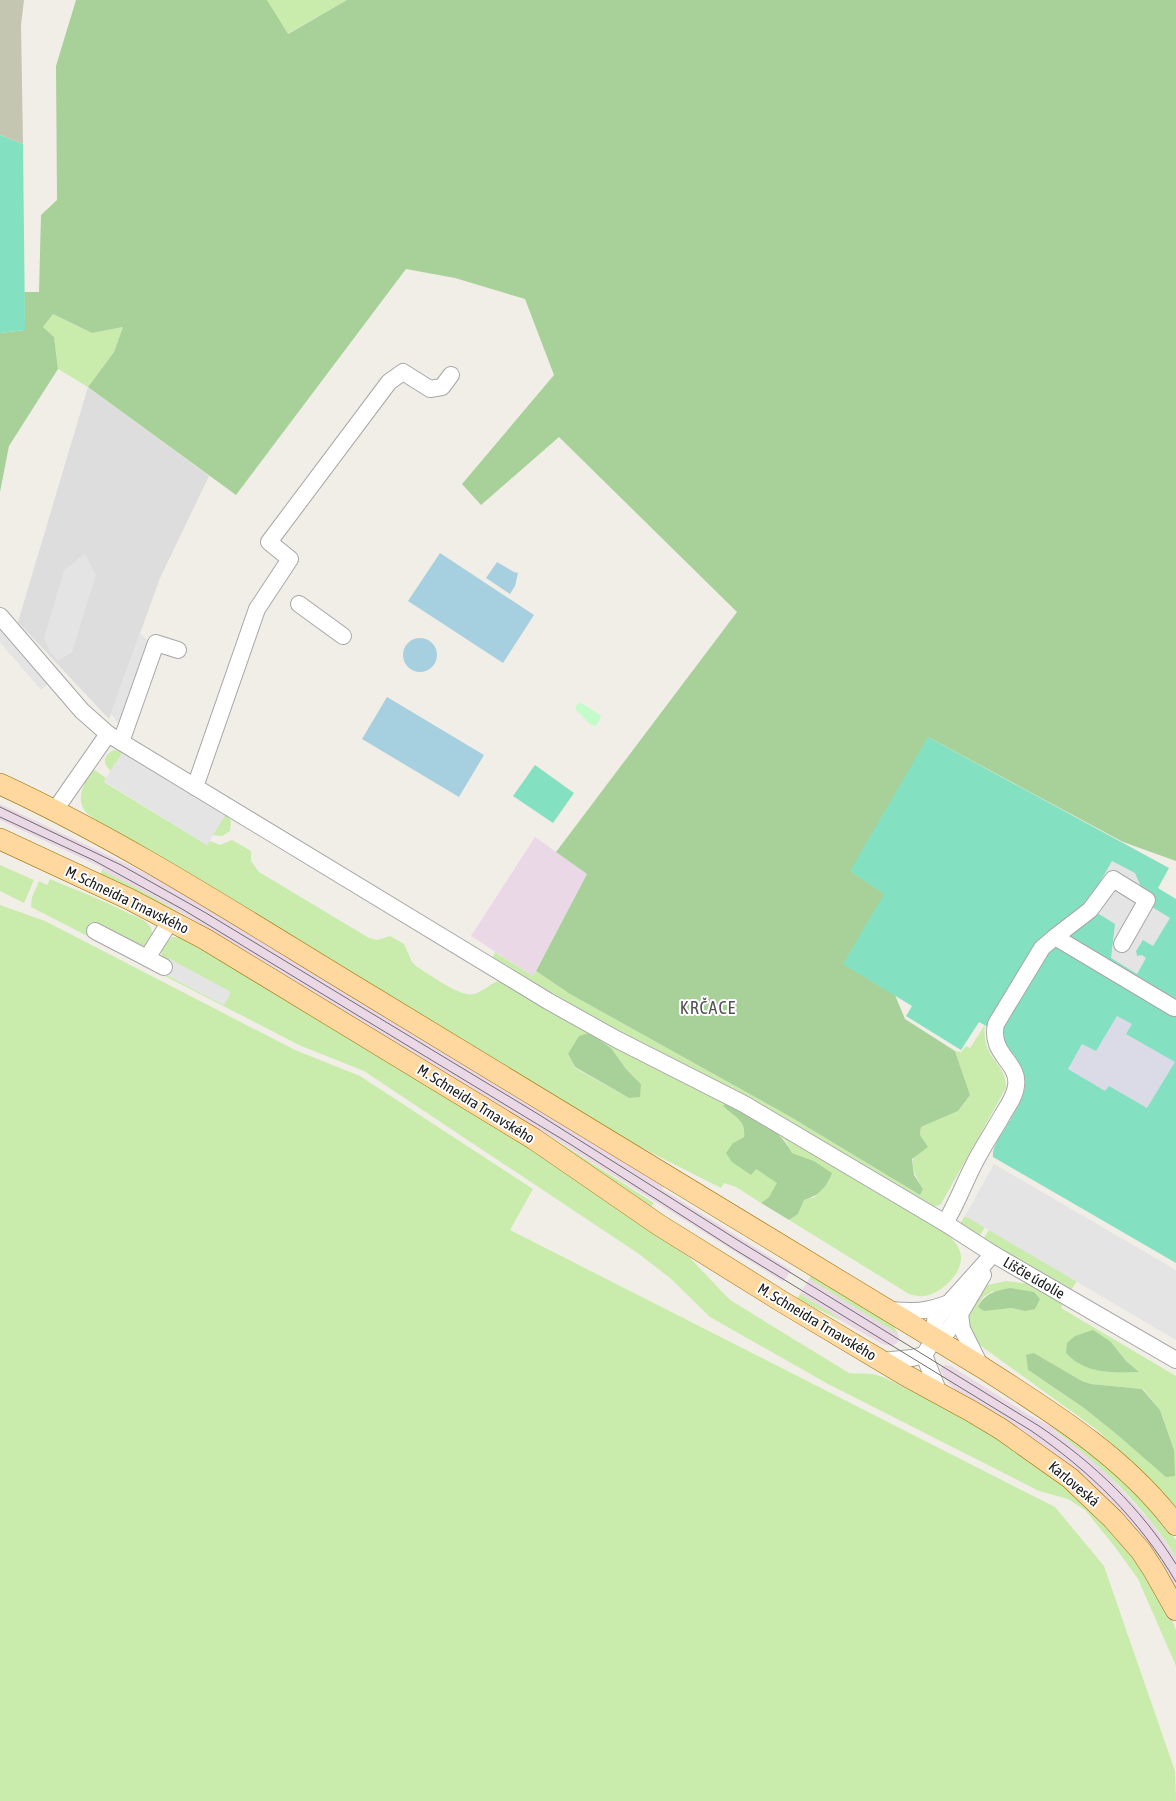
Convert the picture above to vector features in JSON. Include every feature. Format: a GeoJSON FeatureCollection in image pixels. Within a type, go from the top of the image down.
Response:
{"type":"FeatureCollection","features":[{"type":"Feature","properties":{"kind":"main road"},"geometry":{"type":"LineString","coordinates":[[0,784],[55,810],[130,852],[521,1086],[886,1310],[929,1347],[983,1368],[1098,1446],[1145,1488],[1176,1525]]}},
{"type":"Feature","properties":{"kind":"main road","name":"M. Schneidra Trnavského"},"geometry":{"type":"LineString","coordinates":[[0,839],[171,920],[502,1119],[692,1245],[882,1361],[939,1393]]}},
{"type":"Feature","properties":{"kind":"main road","name":"Karloveská"},"geometry":{"type":"LineString","coordinates":[[939,1393],[1016,1439],[1090,1495],[1141,1551],[1176,1610]]}},
{"type":"Feature","properties":{"kind":"street"},"geometry":{"type":"LineString","coordinates":[[195,788],[257,609],[290,559],[269,542],[389,382],[403,372],[430,389],[442,387],[451,375]]}},
{"type":"Feature","properties":{"kind":"street"},"geometry":{"type":"LineString","coordinates":[[299,604],[343,636]]}},
{"type":"Feature","properties":{"kind":"street","name":"Líščie údolie"},"geometry":{"type":"LineString","coordinates":[[0,616],[82,711],[115,738],[548,1001],[616,1040],[744,1104],[945,1223],[993,1254],[1176,1360]]}},
{"type":"Feature","properties":{"kind":"street"},"geometry":{"type":"LineString","coordinates":[[55,810],[115,738],[156,643],[178,650]]}},
{"type":"Feature","properties":{"kind":"street"},"geometry":{"type":"LineString","coordinates":[[945,1223],[957,1204],[973,1167],[1013,1098],[1017,1086],[1015,1074],[995,1042],[996,1024],[1042,948],[1090,910],[1113,879],[1147,900],[1122,944]]}},
{"type":"Feature","properties":{"kind":"street"},"geometry":{"type":"LineString","coordinates":[[147,958],[171,920]]}},
{"type":"Feature","properties":{"kind":"street"},"geometry":{"type":"LineString","coordinates":[[95,931],[164,967]]}},
{"type":"Feature","properties":{"kind":"street"},"geometry":{"type":"LineString","coordinates":[[1055,937],[1174,1008]]}},
{"type":"Feature","properties":{"kind":"street"},"geometry":{"type":"LineString","coordinates":[[882,1361],[912,1358],[945,1335],[954,1309],[976,1288],[993,1254]]}},
{"type":"Feature","properties":{"kind":"street"},"geometry":{"type":"LineString","coordinates":[[886,1310],[913,1312],[954,1309]]}},
{"type":"Feature","properties":{"kind":"street"},"geometry":{"type":"LineString","coordinates":[[954,1309],[962,1329],[983,1368]]}},
{"type":"Feature","properties":{"kind":"street"},"geometry":{"type":"LineString","coordinates":[[929,1347],[939,1393]]}},
{"type":"Feature","properties":{"kind":"shaded area"},"geometry":{"type":"Polygon","coordinates":[[[0,0],[24,0],[21,25],[23,144],[0,135],[0,0]]]}},
{"type":"Feature","properties":{"kind":"shaded area"},"geometry":{"type":"Polygon","coordinates":[[[88,387],[209,476],[160,578],[109,719],[18,622],[88,387]]]}},
{"type":"Feature","properties":{"kind":"shaded area"},"geometry":{"type":"Polygon","coordinates":[[[85,554],[96,575],[72,652],[58,661],[50,652],[44,638],[64,570],[85,554]]]}},
{"type":"Feature","properties":{"kind":"shaded area"},"geometry":{"type":"Polygon","coordinates":[[[2,627],[50,682],[41,690],[0,642],[0,629],[2,627]]]}},
{"type":"Feature","properties":{"kind":"shaded area"},"geometry":{"type":"Polygon","coordinates":[[[140,633],[148,641],[119,724],[111,714],[140,633]]]}},
{"type":"Feature","properties":{"kind":"shaded area"},"geometry":{"type":"Polygon","coordinates":[[[123,752],[226,814],[207,845],[104,781],[123,752]]]}},
{"type":"Feature","properties":{"kind":"shaded area"},"geometry":{"type":"Polygon","coordinates":[[[0,804],[154,877],[665,1184],[662,1189],[791,1270],[783,1282],[549,1135],[547,1137],[197,922],[102,870],[103,868],[0,820],[0,804]]]}},
{"type":"Feature","properties":{"kind":"shaded area"},"geometry":{"type":"Polygon","coordinates":[[[535,837],[587,874],[533,976],[471,936],[535,837]]]}},
{"type":"Feature","properties":{"kind":"shaded area"},"geometry":{"type":"Polygon","coordinates":[[[1112,861],[1135,873],[1149,905],[1170,918],[1153,946],[1143,940],[1136,951],[1137,956],[1142,955],[1146,958],[1137,974],[1111,958],[1115,924],[1086,906],[1112,861]]]}},
{"type":"Feature","properties":{"kind":"shaded area"},"geometry":{"type":"Polygon","coordinates":[[[170,959],[231,992],[224,1005],[162,972],[170,959]]]}},
{"type":"Feature","properties":{"kind":"shaded area"},"geometry":{"type":"Polygon","coordinates":[[[1117,1016],[1132,1024],[1126,1034],[1175,1062],[1147,1108],[1109,1086],[1105,1091],[1068,1069],[1082,1044],[1096,1051],[1117,1016]]]}},
{"type":"Feature","properties":{"kind":"shaded area"},"geometry":{"type":"Polygon","coordinates":[[[994,1164],[1176,1270],[1176,1340],[965,1216],[994,1164]]]}},
{"type":"Feature","properties":{"kind":"shaded area"},"geometry":{"type":"Polygon","coordinates":[[[809,1279],[898,1334],[897,1343],[892,1346],[882,1344],[800,1294],[809,1279]]]}},
{"type":"Feature","properties":{"kind":"shaded area"},"geometry":{"type":"Polygon","coordinates":[[[944,1365],[951,1366],[1029,1415],[1054,1428],[1053,1430],[1082,1451],[1107,1474],[1151,1522],[1176,1557],[1176,1593],[953,1388],[940,1369],[944,1365]]]}},
{"type":"Feature","properties":{"kind":"green space"},"geometry":{"type":"Polygon","coordinates":[[[76,0],[267,0],[288,34],[347,0],[1176,0],[1176,861],[1123,842],[928,737],[990,964],[844,964],[895,995],[905,1019],[955,1051],[970,1095],[958,1111],[921,1127],[920,1135],[928,1147],[912,1159],[914,1175],[923,1189],[920,1195],[789,1116],[570,994],[536,971],[587,874],[556,852],[737,612],[559,437],[481,505],[462,484],[554,375],[525,299],[455,278],[406,269],[236,495],[88,387],[114,352],[123,327],[92,333],[53,314],[43,327],[54,337],[58,369],[9,446],[0,492],[0,333],[25,330],[24,292],[39,292],[41,215],[57,200],[56,66],[76,0]]]}},
{"type":"Feature","properties":{"kind":"green space"},"geometry":{"type":"Polygon","coordinates":[[[267,0],[347,0],[287,34],[267,0]]]}},
{"type":"Feature","properties":{"kind":"green space"},"geometry":{"type":"Polygon","coordinates":[[[0,135],[23,144],[25,330],[0,333],[0,135]]]}},
{"type":"Feature","properties":{"kind":"green space"},"geometry":{"type":"Polygon","coordinates":[[[53,314],[92,333],[123,327],[114,352],[88,387],[58,369],[54,337],[43,327],[53,314]]]}},
{"type":"Feature","properties":{"kind":"green space"},"geometry":{"type":"Polygon","coordinates":[[[580,702],[600,715],[601,717],[596,726],[591,725],[576,710],[576,706],[580,702]]]}},
{"type":"Feature","properties":{"kind":"green space"},"geometry":{"type":"Polygon","coordinates":[[[928,737],[1169,868],[1158,888],[1176,899],[1176,1263],[993,1157],[993,1150],[996,1144],[1021,1101],[1025,1083],[1019,1062],[1000,1035],[979,1022],[961,1050],[906,1016],[912,1006],[843,964],[884,894],[850,871],[928,737]]]}},
{"type":"Feature","properties":{"kind":"green space"},"geometry":{"type":"Polygon","coordinates":[[[114,750],[123,752],[118,760],[220,823],[226,814],[231,821],[230,831],[222,836],[213,835],[218,826],[115,763],[111,771],[106,765],[105,760],[108,754],[114,750]]]}},
{"type":"Feature","properties":{"kind":"green space"},"geometry":{"type":"Polygon","coordinates":[[[535,765],[574,793],[553,823],[513,796],[535,765]]]}},
{"type":"Feature","properties":{"kind":"green space"},"geometry":{"type":"Polygon","coordinates":[[[93,769],[106,778],[104,782],[207,845],[210,841],[220,845],[232,840],[251,851],[251,861],[259,872],[369,938],[377,940],[390,936],[404,944],[412,962],[417,967],[453,989],[474,994],[498,981],[727,1102],[729,1112],[739,1119],[744,1128],[744,1137],[733,1143],[756,1169],[778,1183],[769,1197],[761,1203],[736,1187],[724,1183],[721,1188],[636,1145],[90,816],[85,811],[81,799],[83,787],[93,769]],[[611,1048],[568,1054],[575,1068],[629,1098],[641,1084],[626,1069],[611,1048]]]}},
{"type":"Feature","properties":{"kind":"green space"},"geometry":{"type":"Polygon","coordinates":[[[0,865],[34,880],[24,903],[0,891],[0,865]]]}},
{"type":"Feature","properties":{"kind":"green space"},"geometry":{"type":"Polygon","coordinates":[[[102,870],[155,898],[197,923],[100,875],[102,870]]]}},
{"type":"Feature","properties":{"kind":"green space"},"geometry":{"type":"Polygon","coordinates":[[[50,879],[139,918],[151,927],[152,935],[149,942],[140,949],[92,924],[87,933],[224,1005],[170,959],[166,964],[161,960],[162,948],[172,937],[180,937],[192,942],[514,1137],[690,1258],[730,1300],[849,1373],[872,1374],[889,1380],[954,1413],[1022,1454],[1084,1503],[1112,1531],[1136,1561],[1175,1626],[1176,1666],[1138,1579],[1085,1510],[1068,1499],[1039,1491],[828,1384],[710,1317],[670,1278],[639,1254],[364,1071],[299,1045],[31,907],[32,897],[39,881],[47,885],[50,879]]]}},
{"type":"Feature","properties":{"kind":"green space"},"geometry":{"type":"Polygon","coordinates":[[[0,905],[45,921],[295,1050],[360,1076],[533,1189],[510,1230],[1055,1507],[1104,1566],[1175,1771],[1176,1801],[0,1801],[0,905]]]}},
{"type":"Feature","properties":{"kind":"green space"},"geometry":{"type":"Polygon","coordinates":[[[495,952],[533,976],[536,971],[570,994],[789,1116],[920,1195],[923,1189],[917,1178],[913,1163],[921,1127],[958,1111],[970,1095],[955,1051],[961,1052],[966,1046],[970,1048],[985,1025],[987,1046],[1003,1072],[1006,1088],[941,1204],[932,1208],[548,994],[492,959],[495,952]]]}},
{"type":"Feature","properties":{"kind":"green space"},"geometry":{"type":"Polygon","coordinates":[[[589,1033],[611,1048],[626,1069],[641,1084],[640,1097],[629,1098],[575,1067],[568,1054],[579,1036],[589,1033]]]}},
{"type":"Feature","properties":{"kind":"green space"},"geometry":{"type":"Polygon","coordinates":[[[727,1102],[755,1117],[772,1129],[780,1136],[792,1153],[814,1161],[832,1173],[821,1190],[814,1196],[804,1200],[798,1214],[789,1220],[761,1203],[769,1197],[777,1183],[756,1169],[751,1175],[732,1162],[726,1153],[733,1143],[744,1137],[741,1122],[723,1106],[727,1102]]]}},
{"type":"Feature","properties":{"kind":"green space"},"geometry":{"type":"Polygon","coordinates":[[[765,1123],[943,1230],[955,1243],[961,1255],[960,1265],[953,1278],[942,1288],[930,1295],[909,1294],[789,1220],[798,1214],[804,1200],[815,1197],[814,1161],[792,1153],[786,1141],[765,1123]]]}},
{"type":"Feature","properties":{"kind":"green space"},"geometry":{"type":"Polygon","coordinates":[[[548,1135],[654,1203],[650,1208],[547,1137],[548,1135]]]}},
{"type":"Feature","properties":{"kind":"green space"},"geometry":{"type":"Polygon","coordinates":[[[965,1216],[985,1227],[979,1237],[961,1226],[965,1216]]]}},
{"type":"Feature","properties":{"kind":"green space"},"geometry":{"type":"Polygon","coordinates":[[[989,1230],[1077,1281],[1071,1290],[983,1239],[989,1230]]]}},
{"type":"Feature","properties":{"kind":"green space"},"geometry":{"type":"Polygon","coordinates":[[[812,1274],[893,1325],[898,1334],[809,1279],[812,1274]]]}},
{"type":"Feature","properties":{"kind":"green space"},"geometry":{"type":"Polygon","coordinates":[[[1006,1281],[1030,1284],[1063,1303],[1061,1308],[1176,1376],[1176,1509],[1155,1484],[1096,1429],[977,1343],[971,1331],[968,1315],[981,1291],[988,1285],[1006,1281]],[[993,1291],[983,1297],[978,1306],[1011,1308],[1025,1311],[993,1291]],[[1111,1342],[1066,1353],[1073,1360],[1090,1368],[1109,1372],[1138,1372],[1126,1361],[1111,1342]],[[1034,1353],[1029,1371],[1084,1408],[1120,1437],[1174,1450],[1160,1410],[1143,1389],[1091,1384],[1082,1381],[1034,1353]]]}},
{"type":"Feature","properties":{"kind":"green space"},"geometry":{"type":"Polygon","coordinates":[[[1010,1288],[1034,1292],[1040,1299],[1035,1309],[1025,1311],[1011,1308],[984,1311],[978,1307],[991,1293],[1010,1288]]]}},
{"type":"Feature","properties":{"kind":"green space"},"geometry":{"type":"Polygon","coordinates":[[[800,1294],[838,1317],[840,1320],[797,1299],[800,1294]]]}},
{"type":"Feature","properties":{"kind":"green space"},"geometry":{"type":"Polygon","coordinates":[[[1093,1330],[1111,1342],[1126,1361],[1139,1372],[1109,1372],[1091,1369],[1074,1360],[1066,1353],[1067,1343],[1075,1336],[1093,1330]]]}},
{"type":"Feature","properties":{"kind":"green space"},"geometry":{"type":"Polygon","coordinates":[[[1034,1353],[1082,1381],[1091,1384],[1142,1389],[1160,1410],[1174,1450],[1175,1476],[1166,1477],[1084,1408],[1028,1370],[1026,1355],[1034,1353]]]}},
{"type":"Feature","properties":{"kind":"green space"},"geometry":{"type":"Polygon","coordinates":[[[1054,1428],[1066,1434],[1111,1469],[1157,1516],[1176,1540],[1176,1557],[1150,1521],[1120,1487],[1054,1428]]]}},
{"type":"Feature","properties":{"kind":"water"},"geometry":{"type":"Polygon","coordinates":[[[440,553],[534,615],[503,663],[408,601],[440,553]]]}},
{"type":"Feature","properties":{"kind":"water"},"geometry":{"type":"Polygon","coordinates":[[[497,562],[518,573],[515,586],[510,594],[486,578],[497,562]]]}},
{"type":"Feature","properties":{"kind":"water"},"geometry":{"type":"Polygon","coordinates":[[[420,638],[427,639],[432,643],[436,648],[436,662],[432,667],[427,671],[420,672],[413,671],[408,667],[404,662],[403,655],[404,648],[408,643],[413,639],[420,638]]]}},
{"type":"Feature","properties":{"kind":"water"},"geometry":{"type":"Polygon","coordinates":[[[387,697],[484,755],[459,797],[362,739],[387,697]]]}},
{"type":"Feature","properties":{"kind":"tram line"},"geometry":{"type":"LineString","coordinates":[[0,807],[121,865],[206,913],[538,1114],[1039,1426],[1079,1455],[1132,1505],[1176,1564]]}},
{"type":"Feature","properties":{"kind":"tram line"},"geometry":{"type":"LineString","coordinates":[[0,817],[93,860],[182,909],[570,1144],[734,1249],[1030,1430],[1073,1462],[1112,1498],[1146,1537],[1176,1582]]}},
{"type":"Feature","properties":{"kind":"district","name":"KRČACE"},"geometry":{"type":"Point","coordinates":[708,1008]}}]}
